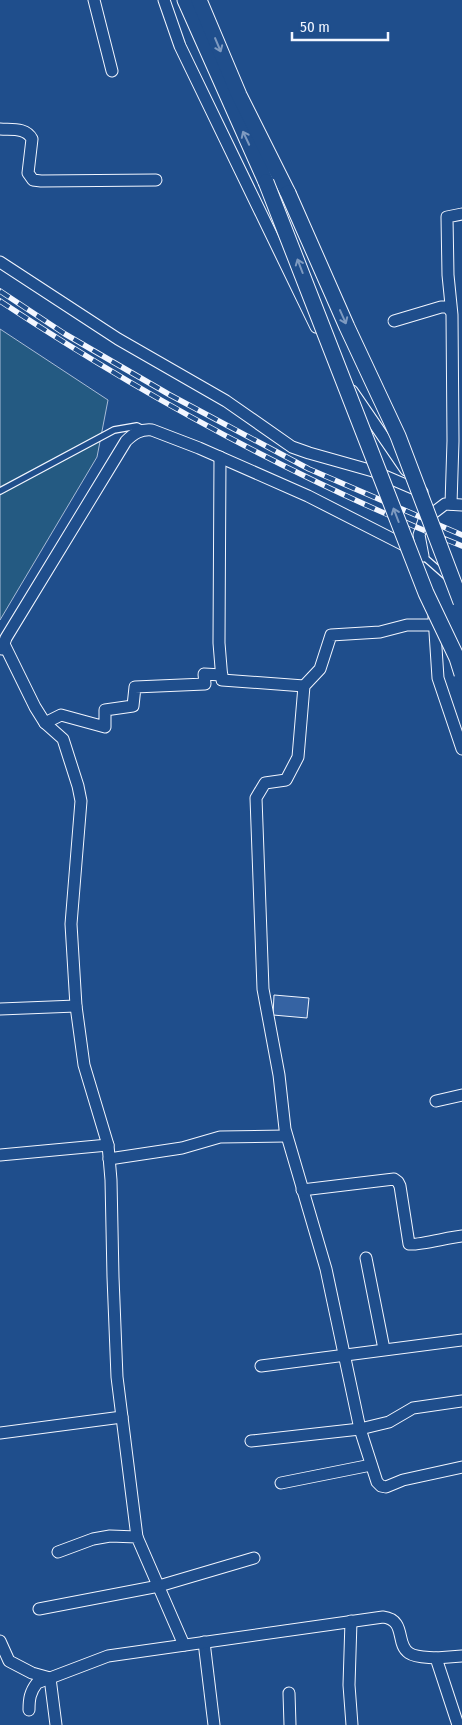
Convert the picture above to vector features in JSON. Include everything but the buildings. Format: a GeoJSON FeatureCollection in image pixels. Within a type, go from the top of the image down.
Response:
{"type":"FeatureCollection","features":[{"type":"Feature","properties":{"kind":"street"},"geometry":{"type":"LineString","coordinates":[[94,0],[112,71]]}},
{"type":"Feature","properties":{"kind":"street"},"geometry":{"type":"LineString","coordinates":[[164,0],[180,46],[329,355],[435,512]]}},
{"type":"Feature","properties":{"kind":"street"},"geometry":{"type":"LineString","coordinates":[[185,0],[266,182],[426,593],[457,658],[462,674]]}},
{"type":"Feature","properties":{"kind":"street"},"geometry":{"type":"LineString","coordinates":[[199,0],[239,95],[288,192],[347,327],[398,436],[462,604]]}},
{"type":"Feature","properties":{"kind":"street"},"geometry":{"type":"LineString","coordinates":[[0,129],[24,131],[29,134],[32,139],[28,173],[33,180],[156,180]]}},
{"type":"Feature","properties":{"kind":"street"},"geometry":{"type":"LineString","coordinates":[[462,214],[447,217],[450,310],[452,315],[453,441],[457,505],[445,504],[424,520],[419,536],[419,553],[416,562],[432,593],[438,678],[462,749]]}},
{"type":"Feature","properties":{"kind":"street"},"geometry":{"type":"LineString","coordinates":[[0,262],[118,339],[226,401],[292,447],[373,471],[422,492]]}},
{"type":"Feature","properties":{"kind":"street"},"geometry":{"type":"LineString","coordinates":[[394,321],[441,307],[446,307],[450,310]]}},
{"type":"Feature","properties":{"kind":"street"},"geometry":{"type":"LineString","coordinates":[[184,1646],[137,1538],[122,1417],[117,1368],[111,1180],[108,1146],[84,1064],[76,1006],[71,924],[81,801],[63,740],[45,722],[35,707],[2,648],[126,442],[138,431],[146,429],[220,457],[308,496],[419,553]]}},
{"type":"Feature","properties":{"kind":"street"},"geometry":{"type":"LineString","coordinates":[[220,457],[219,643],[222,680],[304,686]]}},
{"type":"Feature","properties":{"kind":"street"},"geometry":{"type":"LineString","coordinates":[[434,625],[407,625],[380,632],[331,635],[320,669],[304,686],[298,758],[286,780],[265,783],[256,798],[263,989],[279,1075],[286,1136],[326,1269],[360,1429],[371,1465],[378,1482],[386,1487],[403,1480],[462,1466]]}},
{"type":"Feature","properties":{"kind":"street"},"geometry":{"type":"LineString","coordinates":[[45,722],[61,715],[105,726],[105,710],[133,706],[135,687],[205,684],[204,674],[222,675]]}},
{"type":"Feature","properties":{"kind":"street"},"geometry":{"type":"LineString","coordinates":[[0,1009],[76,1006]]}},
{"type":"Feature","properties":{"kind":"street"},"geometry":{"type":"LineString","coordinates":[[436,1102],[462,1095]]}},
{"type":"Feature","properties":{"kind":"street"},"geometry":{"type":"LineString","coordinates":[[109,1160],[182,1148],[220,1137],[286,1136]]}},
{"type":"Feature","properties":{"kind":"street"},"geometry":{"type":"LineString","coordinates":[[0,1155],[108,1146]]}},
{"type":"Feature","properties":{"kind":"street"},"geometry":{"type":"LineString","coordinates":[[302,1190],[394,1179],[400,1186],[409,1244],[414,1245],[462,1236]]}},
{"type":"Feature","properties":{"kind":"street"},"geometry":{"type":"LineString","coordinates":[[366,1258],[384,1349]]}},
{"type":"Feature","properties":{"kind":"street"},"geometry":{"type":"LineString","coordinates":[[261,1366],[462,1340]]}},
{"type":"Feature","properties":{"kind":"street"},"geometry":{"type":"LineString","coordinates":[[251,1441],[360,1429],[389,1422],[413,1408],[462,1401]]}},
{"type":"Feature","properties":{"kind":"street"},"geometry":{"type":"LineString","coordinates":[[0,1432],[122,1417]]}},
{"type":"Feature","properties":{"kind":"street"},"geometry":{"type":"LineString","coordinates":[[281,1483],[371,1465]]}},
{"type":"Feature","properties":{"kind":"street"},"geometry":{"type":"LineString","coordinates":[[58,1552],[93,1539],[110,1536],[137,1538]]}},
{"type":"Feature","properties":{"kind":"street"},"geometry":{"type":"LineString","coordinates":[[38,1609],[159,1586],[254,1558]]}},
{"type":"Feature","properties":{"kind":"street"},"geometry":{"type":"LineString","coordinates":[[29,1710],[29,1698],[32,1689],[37,1683],[108,1656],[351,1621],[388,1618],[398,1626],[407,1652],[416,1656],[436,1658],[462,1656]]}},
{"type":"Feature","properties":{"kind":"street"},"geometry":{"type":"LineString","coordinates":[[351,1621],[348,1685],[352,1725]]}},
{"type":"Feature","properties":{"kind":"street"},"geometry":{"type":"LineString","coordinates":[[0,1641],[9,1661],[50,1678]]}},
{"type":"Feature","properties":{"kind":"street"},"geometry":{"type":"LineString","coordinates":[[204,1642],[214,1725]]}},
{"type":"Feature","properties":{"kind":"street"},"geometry":{"type":"LineString","coordinates":[[436,1658],[458,1725]]}},
{"type":"Feature","properties":{"kind":"street"},"geometry":{"type":"LineString","coordinates":[[50,1678],[56,1725]]}},
{"type":"Feature","properties":{"kind":"street"},"geometry":{"type":"LineString","coordinates":[[289,1693],[290,1725]]}},
{"type":"Feature","properties":{"kind":"lane"},"geometry":{"type":"LineString","coordinates":[[0,491],[114,430],[137,426],[146,429]]}},
{"type":"Feature","properties":{"kind":"lane"},"geometry":{"type":"LineString","coordinates":[[419,553],[462,591]]}},
{"type":"Feature","properties":{"kind":"shaded area"},"geometry":{"type":"Polygon","coordinates":[[[0,329],[108,400],[97,457],[0,620],[0,329]]]}},
{"type":"Feature","properties":{"kind":"railway"},"geometry":{"type":"LineString","coordinates":[[0,291],[65,334],[170,395],[309,469],[462,535]]}},
{"type":"Feature","properties":{"kind":"railway"},"geometry":{"type":"LineString","coordinates":[[0,301],[111,371],[225,435],[342,494],[462,546]]}}]}
